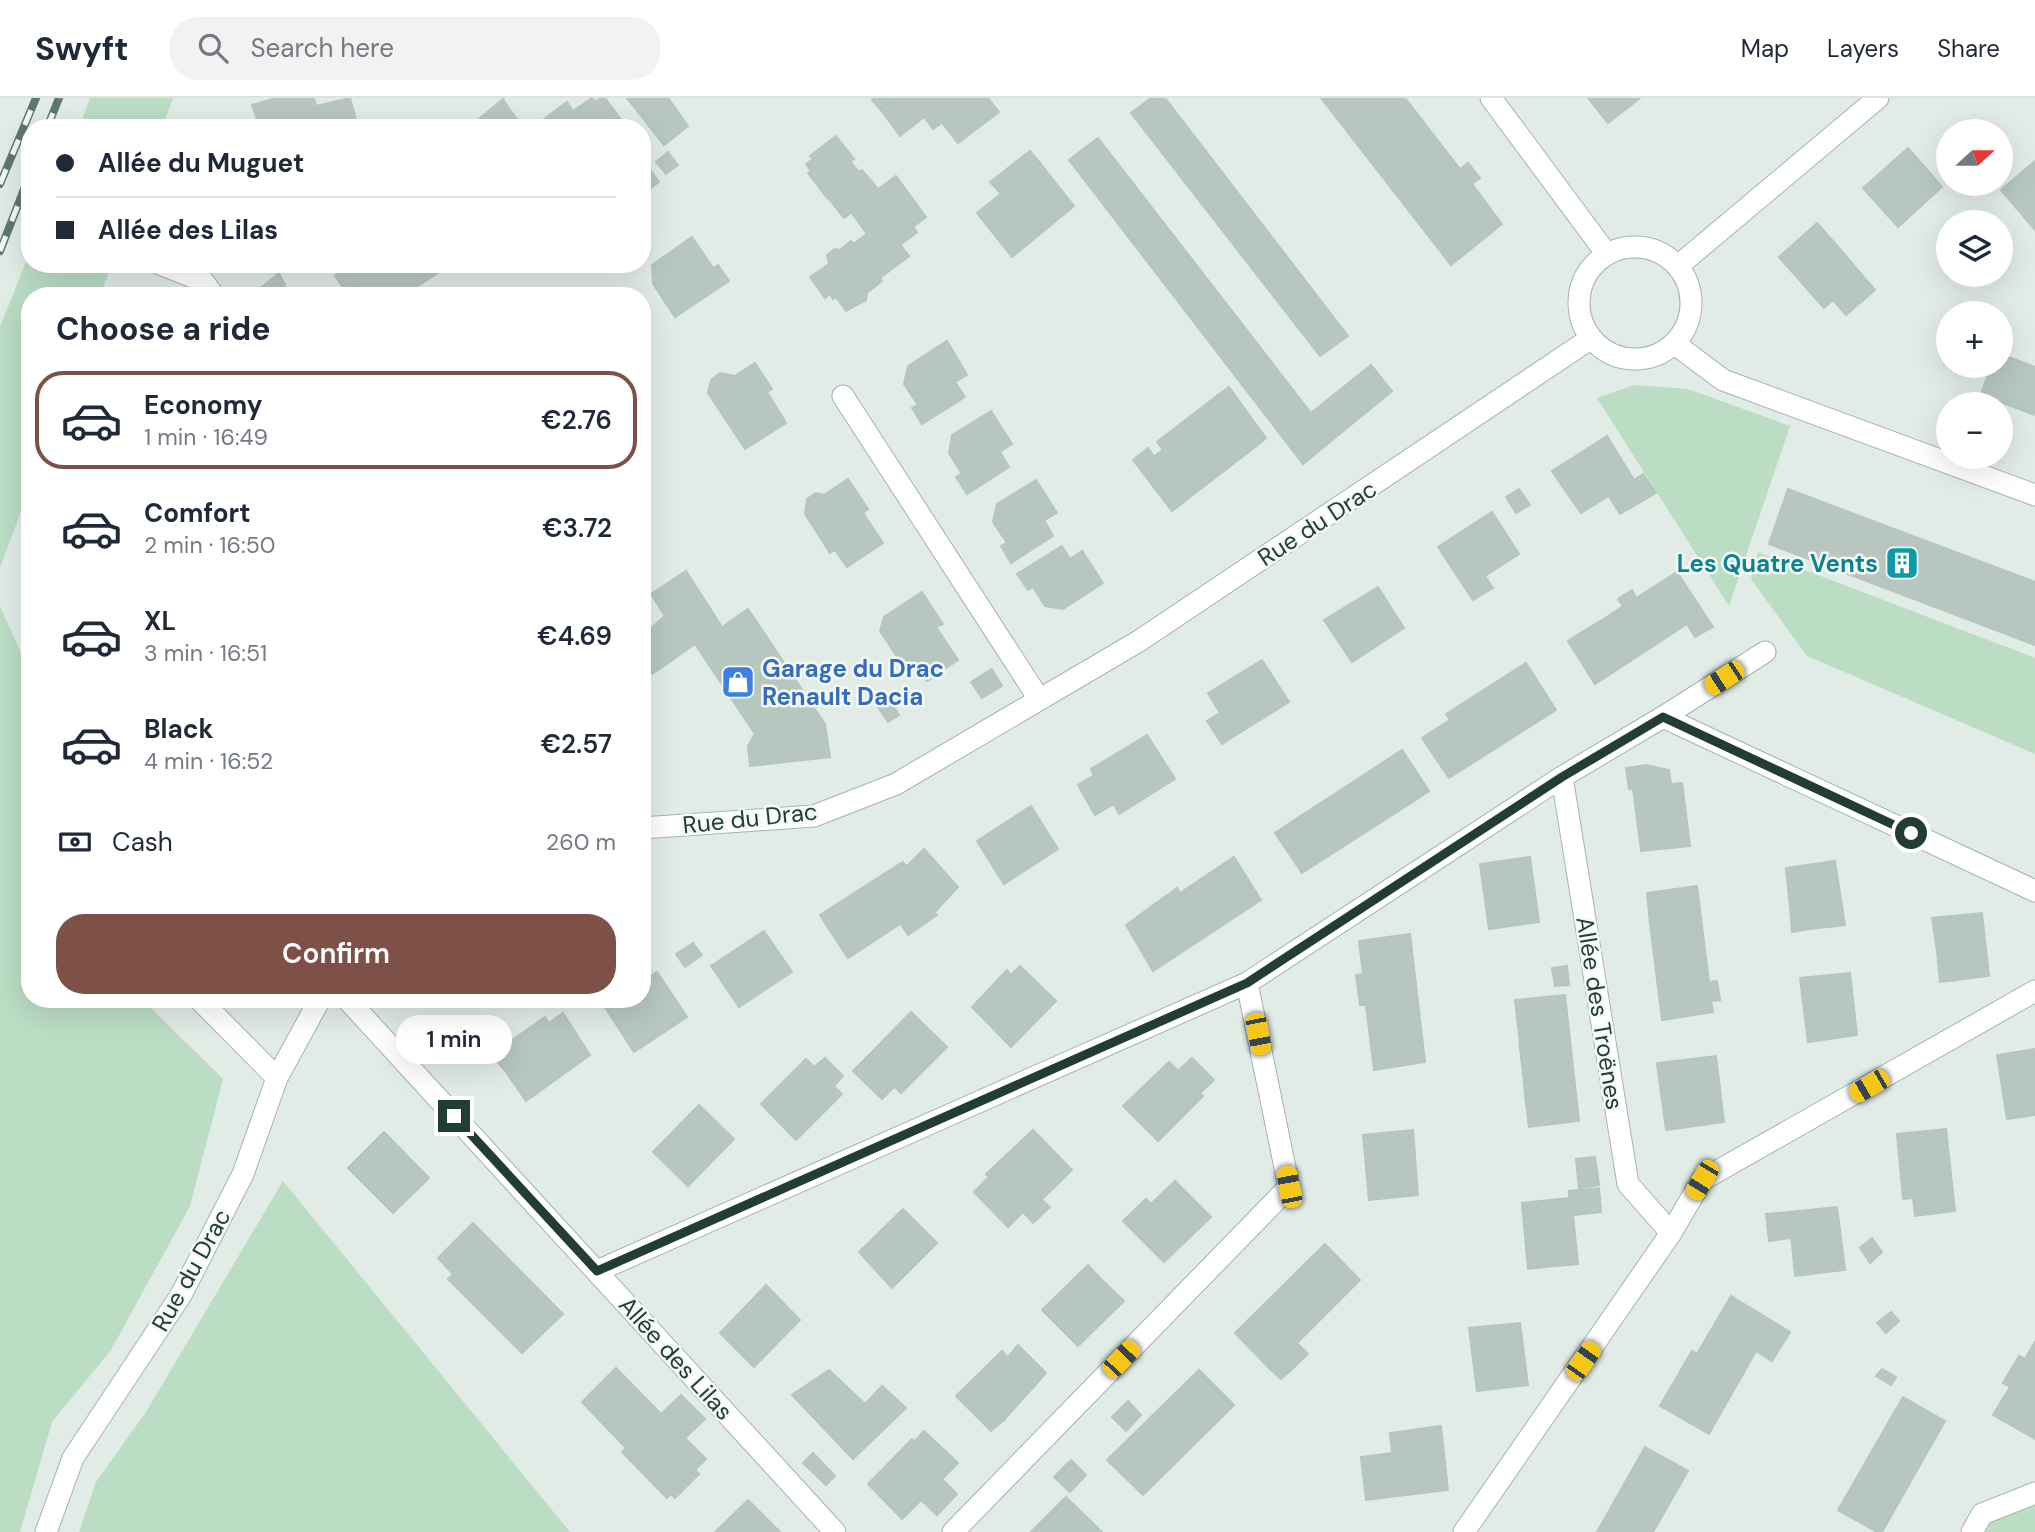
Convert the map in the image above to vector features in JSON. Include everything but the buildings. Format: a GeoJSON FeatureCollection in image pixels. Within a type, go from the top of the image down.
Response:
{"type":"FeatureCollection","features":[{"type":"Feature","properties":{"kind":"street"},"geometry":{"type":"LineString","coordinates":[[1490,98],[1606,253]]}},
{"type":"Feature","properties":{"kind":"street"},"geometry":{"type":"LineString","coordinates":[[1678,266],[1878,98]]}},
{"type":"Feature","properties":{"kind":"street"},"geometry":{"type":"LineString","coordinates":[[1636,245],[1662,253],[1678,266],[1689,286],[1690,318],[1675,344],[1650,358],[1614,357],[1590,340],[1577,306],[1587,270],[1606,253],[1636,245]]}},
{"type":"Feature","properties":{"kind":"street"},"geometry":{"type":"LineString","coordinates":[[183,273],[203,281],[207,287]]}},
{"type":"Feature","properties":{"kind":"street","name":"Rue du Drac"},"geometry":{"type":"LineString","coordinates":[[651,827],[814,816],[896,784],[1139,641],[1590,340]]}},
{"type":"Feature","properties":{"kind":"street"},"geometry":{"type":"LineString","coordinates":[[1675,344],[1723,380],[2035,495]]}},
{"type":"Feature","properties":{"kind":"street"},"geometry":{"type":"LineString","coordinates":[[843,396],[1039,699]]}},
{"type":"Feature","properties":{"kind":"street"},"geometry":{"type":"LineString","coordinates":[[597,1271],[1247,983],[1562,777],[1765,652]]}},
{"type":"Feature","properties":{"kind":"street"},"geometry":{"type":"LineString","coordinates":[[1663,717],[2035,891]]}},
{"type":"Feature","properties":{"kind":"street","name":"Allée des Troënes"},"geometry":{"type":"LineString","coordinates":[[1562,777],[1629,1184],[1671,1233]]}},
{"type":"Feature","properties":{"kind":"street"},"geometry":{"type":"LineString","coordinates":[[953,1532],[1289,1187],[1247,983]]}},
{"type":"Feature","properties":{"kind":"street"},"geometry":{"type":"LineString","coordinates":[[1464,1532],[1671,1233],[1702,1180],[2035,991]]}},
{"type":"Feature","properties":{"kind":"street"},"geometry":{"type":"LineString","coordinates":[[208,1008],[277,1078]]}},
{"type":"Feature","properties":{"kind":"street","name":"Rue du Drac"},"geometry":{"type":"LineString","coordinates":[[46,1532],[73,1458],[181,1295],[237,1186],[277,1078],[315,1008]]}},
{"type":"Feature","properties":{"kind":"street","name":"Allée des Lilas"},"geometry":{"type":"LineString","coordinates":[[355,1008],[835,1532]]}},
{"type":"Feature","properties":{"kind":"street"},"geometry":{"type":"LineString","coordinates":[[1972,1532],[1982,1514],[2035,1493]]}},
{"type":"Feature","properties":{"kind":"green space"},"geometry":{"type":"Polygon","coordinates":[[[90,98],[173,98],[165,119],[82,119],[90,98]]]}},
{"type":"Feature","properties":{"kind":"green space"},"geometry":{"type":"Polygon","coordinates":[[[22,273],[109,273],[103,287],[21,287],[21,511],[0,568],[0,327],[22,273]]]}},
{"type":"Feature","properties":{"kind":"green space"},"geometry":{"type":"Polygon","coordinates":[[[1634,385],[1688,389],[1790,426],[1729,606],[1597,398],[1634,385]]]}},
{"type":"Feature","properties":{"kind":"green space"},"geometry":{"type":"Polygon","coordinates":[[[1758,552],[2035,658],[2035,754],[1807,656],[1751,579],[1758,552]]]}},
{"type":"Feature","properties":{"kind":"green space"},"geometry":{"type":"Polygon","coordinates":[[[0,606],[21,653],[21,1008],[151,1008],[223,1079],[190,1206],[111,1350],[52,1422],[20,1532],[0,1532],[0,606]]]}},
{"type":"Feature","properties":{"kind":"green space"},"geometry":{"type":"Polygon","coordinates":[[[283,1181],[570,1532],[79,1532],[96,1482],[146,1412],[283,1181]]]}},
{"type":"Feature","properties":{"kind":"green space"},"geometry":{"type":"Polygon","coordinates":[[[2035,1493],[2035,1532],[1972,1532],[2035,1493]]]}},
{"type":"Feature","properties":{"kind":"railway"},"geometry":{"type":"LineString","coordinates":[[27,119],[36,98]]}},
{"type":"Feature","properties":{"kind":"railway"},"geometry":{"type":"LineString","coordinates":[[51,119],[59,98]]}},
{"type":"Feature","properties":{"kind":"railway"},"geometry":{"type":"LineString","coordinates":[[0,184],[21,134]]}},
{"type":"Feature","properties":{"kind":"railway"},"geometry":{"type":"LineString","coordinates":[[0,251],[21,197]]}},
{"type":"Feature","properties":{"kind":"place","name":"Les Quatre Vents"},"geometry":{"type":"Point","coordinates":[1902,563]}},
{"type":"Feature","properties":{"kind":"place","name":"Garage du Drac Renault Dacia"},"geometry":{"type":"Point","coordinates":[738,682]}},
{"type":"Feature","properties":{"kind":"route"},"geometry":{"type":"LineString","coordinates":[[454,1116],[597,1271],[1247,983],[1562,777],[1663,717],[1911,833]]}}]}
